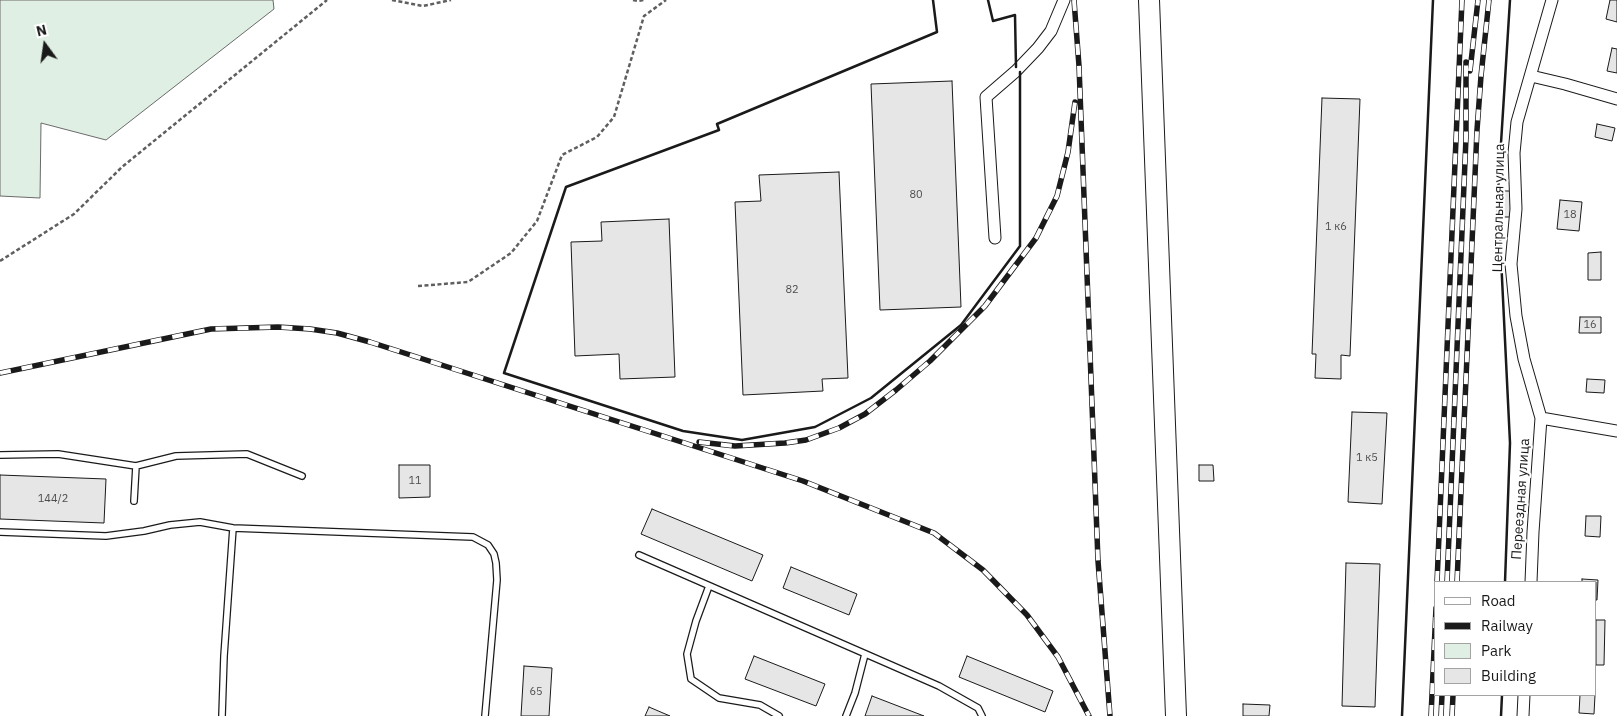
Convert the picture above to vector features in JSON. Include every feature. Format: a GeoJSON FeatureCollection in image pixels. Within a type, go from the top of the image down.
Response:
{"type":"FeatureCollection","features":[{"type":"Feature","properties":{"kind":"highway"},"geometry":{"type":"LineString","coordinates":[[1148,0],[1176,716]]}},
{"type":"Feature","properties":{"kind":"street"},"geometry":{"type":"LineString","coordinates":[[995,238],[986,98],[1038,48],[1051,31],[1064,0]]}},
{"type":"Feature","properties":{"kind":"street","name":"Центральная улица"},"geometry":{"type":"LineString","coordinates":[[1541,418],[1524,359],[1516,316],[1511,264],[1516,209],[1514,145],[1517,122],[1552,0]]}},
{"type":"Feature","properties":{"kind":"street"},"geometry":{"type":"LineString","coordinates":[[1530,76],[1617,99]]}},
{"type":"Feature","properties":{"kind":"street"},"geometry":{"type":"LineString","coordinates":[[1541,418],[1617,431]]}},
{"type":"Feature","properties":{"kind":"street","name":"Переездная улица"},"geometry":{"type":"LineString","coordinates":[[1531,581],[1541,418]]}},
{"type":"Feature","properties":{"kind":"street"},"geometry":{"type":"LineString","coordinates":[[1523,716],[1524,696]]}},
{"type":"Feature","properties":{"kind":"lane"},"geometry":{"type":"LineString","coordinates":[[0,455],[58,454],[136,466],[176,456],[247,454],[302,476]]}},
{"type":"Feature","properties":{"kind":"lane"},"geometry":{"type":"LineString","coordinates":[[134,501],[136,466]]}},
{"type":"Feature","properties":{"kind":"lane"},"geometry":{"type":"LineString","coordinates":[[0,532],[106,536],[144,532],[170,525],[200,522],[233,528],[473,537],[488,545],[494,554],[496,563],[497,580],[485,716]]}},
{"type":"Feature","properties":{"kind":"lane"},"geometry":{"type":"LineString","coordinates":[[222,716],[224,656],[233,528]]}},
{"type":"Feature","properties":{"kind":"lane"},"geometry":{"type":"LineString","coordinates":[[639,555],[939,686],[978,708],[982,716]]}},
{"type":"Feature","properties":{"kind":"lane"},"geometry":{"type":"LineString","coordinates":[[709,586],[696,621],[687,654],[692,679],[719,698],[760,705],[780,716]]}},
{"type":"Feature","properties":{"kind":"lane"},"geometry":{"type":"LineString","coordinates":[[846,716],[855,693],[865,654]]}},
{"type":"Feature","properties":{"kind":"path"},"geometry":{"type":"LineString","coordinates":[[0,260],[74,214],[122,167],[327,0]]}},
{"type":"Feature","properties":{"kind":"path"},"geometry":{"type":"LineString","coordinates":[[392,0],[423,6],[451,0]]}},
{"type":"Feature","properties":{"kind":"path"},"geometry":{"type":"LineString","coordinates":[[633,0],[644,0]]}},
{"type":"Feature","properties":{"kind":"path"},"geometry":{"type":"LineString","coordinates":[[418,286],[468,282],[511,253],[537,221],[562,155],[597,138],[614,117],[644,16],[666,0]]}},
{"type":"Feature","properties":{"kind":"green space"},"geometry":{"type":"Polygon","coordinates":[[[0,0],[273,0],[274,9],[106,140],[41,123],[40,198],[0,196],[0,0]]]}},
{"type":"Feature","properties":{"kind":"building"},"geometry":{"type":"Polygon","coordinates":[[[1610,0],[1617,0],[1617,22],[1606,19],[1610,0]]]}},
{"type":"Feature","properties":{"kind":"building"},"geometry":{"type":"Polygon","coordinates":[[[1612,48],[1617,49],[1617,73],[1607,71],[1612,48]]]}},
{"type":"Feature","properties":{"kind":"building"},"geometry":{"type":"Polygon","coordinates":[[[952,81],[961,307],[880,310],[871,84],[952,81]]]}},
{"type":"Feature","properties":{"kind":"building"},"geometry":{"type":"Polygon","coordinates":[[[1322,98],[1360,99],[1350,356],[1341,355],[1341,379],[1315,378],[1316,354],[1312,354],[1322,98]]]}},
{"type":"Feature","properties":{"kind":"building"},"geometry":{"type":"Polygon","coordinates":[[[1597,124],[1615,128],[1612,141],[1595,137],[1597,124]]]}},
{"type":"Feature","properties":{"kind":"building"},"geometry":{"type":"Polygon","coordinates":[[[839,172],[848,378],[822,379],[823,391],[743,395],[735,202],[761,201],[759,175],[839,172]]]}},
{"type":"Feature","properties":{"kind":"building"},"geometry":{"type":"Polygon","coordinates":[[[1498,191],[1512,191],[1511,217],[1497,217],[1498,191]]]}},
{"type":"Feature","properties":{"kind":"building"},"geometry":{"type":"Polygon","coordinates":[[[1560,200],[1582,202],[1579,231],[1557,229],[1560,200]]]}},
{"type":"Feature","properties":{"kind":"building"},"geometry":{"type":"Polygon","coordinates":[[[669,219],[675,377],[620,379],[619,354],[575,356],[571,242],[602,241],[601,222],[669,219]]]}},
{"type":"Feature","properties":{"kind":"building"},"geometry":{"type":"Polygon","coordinates":[[[1601,252],[1601,280],[1588,280],[1588,253],[1601,252]]]}},
{"type":"Feature","properties":{"kind":"building"},"geometry":{"type":"Polygon","coordinates":[[[1580,317],[1601,317],[1601,333],[1579,333],[1580,317]]]}},
{"type":"Feature","properties":{"kind":"building"},"geometry":{"type":"Polygon","coordinates":[[[1587,379],[1605,380],[1604,393],[1586,392],[1587,379]]]}},
{"type":"Feature","properties":{"kind":"building"},"geometry":{"type":"Polygon","coordinates":[[[1352,412],[1387,413],[1382,504],[1348,502],[1352,412]]]}},
{"type":"Feature","properties":{"kind":"building"},"geometry":{"type":"Polygon","coordinates":[[[399,465],[430,465],[430,497],[399,498],[399,465]]]}},
{"type":"Feature","properties":{"kind":"building"},"geometry":{"type":"Polygon","coordinates":[[[1199,465],[1213,465],[1214,481],[1199,481],[1199,465]]]}},
{"type":"Feature","properties":{"kind":"building"},"geometry":{"type":"Polygon","coordinates":[[[0,475],[106,479],[104,523],[0,519],[0,475]]]}},
{"type":"Feature","properties":{"kind":"building"},"geometry":{"type":"Polygon","coordinates":[[[652,509],[763,555],[752,581],[641,534],[652,509]]]}},
{"type":"Feature","properties":{"kind":"building"},"geometry":{"type":"Polygon","coordinates":[[[1586,516],[1601,516],[1600,537],[1585,536],[1586,516]]]}},
{"type":"Feature","properties":{"kind":"building"},"geometry":{"type":"Polygon","coordinates":[[[1346,563],[1380,564],[1375,707],[1342,706],[1346,563]]]}},
{"type":"Feature","properties":{"kind":"building"},"geometry":{"type":"Polygon","coordinates":[[[791,567],[857,594],[849,615],[783,588],[791,567]]]}},
{"type":"Feature","properties":{"kind":"building"},"geometry":{"type":"Polygon","coordinates":[[[1582,579],[1598,580],[1597,600],[1597,581],[1582,581],[1582,579]]]}},
{"type":"Feature","properties":{"kind":"building"},"geometry":{"type":"Polygon","coordinates":[[[1597,620],[1605,620],[1604,665],[1597,665],[1597,620]]]}},
{"type":"Feature","properties":{"kind":"building"},"geometry":{"type":"Polygon","coordinates":[[[754,656],[825,684],[816,706],[745,679],[754,656]]]}},
{"type":"Feature","properties":{"kind":"building"},"geometry":{"type":"Polygon","coordinates":[[[967,656],[1053,691],[1045,712],[959,677],[967,656]]]}},
{"type":"Feature","properties":{"kind":"building"},"geometry":{"type":"Polygon","coordinates":[[[524,666],[552,668],[549,716],[521,716],[524,666]]]}},
{"type":"Feature","properties":{"kind":"building"},"geometry":{"type":"Polygon","coordinates":[[[872,696],[924,716],[865,716],[872,696]]]}},
{"type":"Feature","properties":{"kind":"building"},"geometry":{"type":"Polygon","coordinates":[[[1580,696],[1595,696],[1594,714],[1579,713],[1580,696]]]}},
{"type":"Feature","properties":{"kind":"building"},"geometry":{"type":"Polygon","coordinates":[[[1243,704],[1270,705],[1269,716],[1243,716],[1243,704]]]}},
{"type":"Feature","properties":{"kind":"building"},"geometry":{"type":"Polygon","coordinates":[[[649,707],[670,716],[645,716],[649,707]]]}},
{"type":"Feature","properties":{"kind":"railway"},"geometry":{"type":"LineString","coordinates":[[1074,0],[1079,66],[1098,561],[1110,716]]}},
{"type":"Feature","properties":{"kind":"railway"},"geometry":{"type":"LineString","coordinates":[[1437,581],[1462,0]]}},
{"type":"Feature","properties":{"kind":"railway"},"geometry":{"type":"LineString","coordinates":[[1470,71],[1478,0]]}},
{"type":"Feature","properties":{"kind":"railway"},"geometry":{"type":"LineString","coordinates":[[1457,581],[1477,130],[1489,0]]}},
{"type":"Feature","properties":{"kind":"railway"},"geometry":{"type":"LineString","coordinates":[[1447,581],[1466,138],[1466,62]]}},
{"type":"Feature","properties":{"kind":"railway"},"geometry":{"type":"LineString","coordinates":[[699,442],[735,446],[806,440],[839,428],[865,414],[930,361],[985,306],[1036,238],[1057,196],[1068,152],[1075,102]]}},
{"type":"Feature","properties":{"kind":"railway"},"geometry":{"type":"LineString","coordinates":[[0,373],[211,329],[278,327],[310,329],[337,333],[370,342],[803,481],[934,533],[983,570],[1027,615],[1058,657],[1089,716]]}},
{"type":"Feature","properties":{"kind":"railway"},"geometry":{"type":"LineString","coordinates":[[1431,716],[1434,651]]}},
{"type":"Feature","properties":{"kind":"railway"},"geometry":{"type":"LineString","coordinates":[[1441,716],[1442,696]]}},
{"type":"Feature","properties":{"kind":"railway"},"geometry":{"type":"LineString","coordinates":[[1452,716],[1453,696]]}},
{"type":"Feature","properties":{"kind":"wall"},"geometry":{"type":"LineString","coordinates":[[933,0],[937,32],[717,124],[719,130],[566,187],[504,373],[683,431],[742,440],[815,427],[871,398],[961,325],[1020,246],[1020,72]]}},
{"type":"Feature","properties":{"kind":"wall"},"geometry":{"type":"LineString","coordinates":[[988,0],[993,21],[1015,15],[1016,67]]}},
{"type":"Feature","properties":{"kind":"wall"},"geometry":{"type":"LineString","coordinates":[[1402,716],[1433,0]]}},
{"type":"Feature","properties":{"kind":"wall"},"geometry":{"type":"LineString","coordinates":[[1498,191],[1510,0]]}},
{"type":"Feature","properties":{"kind":"wall"},"geometry":{"type":"LineString","coordinates":[[1497,217],[1500,237],[1510,443],[1505,581]]}},
{"type":"Feature","properties":{"kind":"wall"},"geometry":{"type":"LineString","coordinates":[[1501,716],[1502,696]]}}]}
